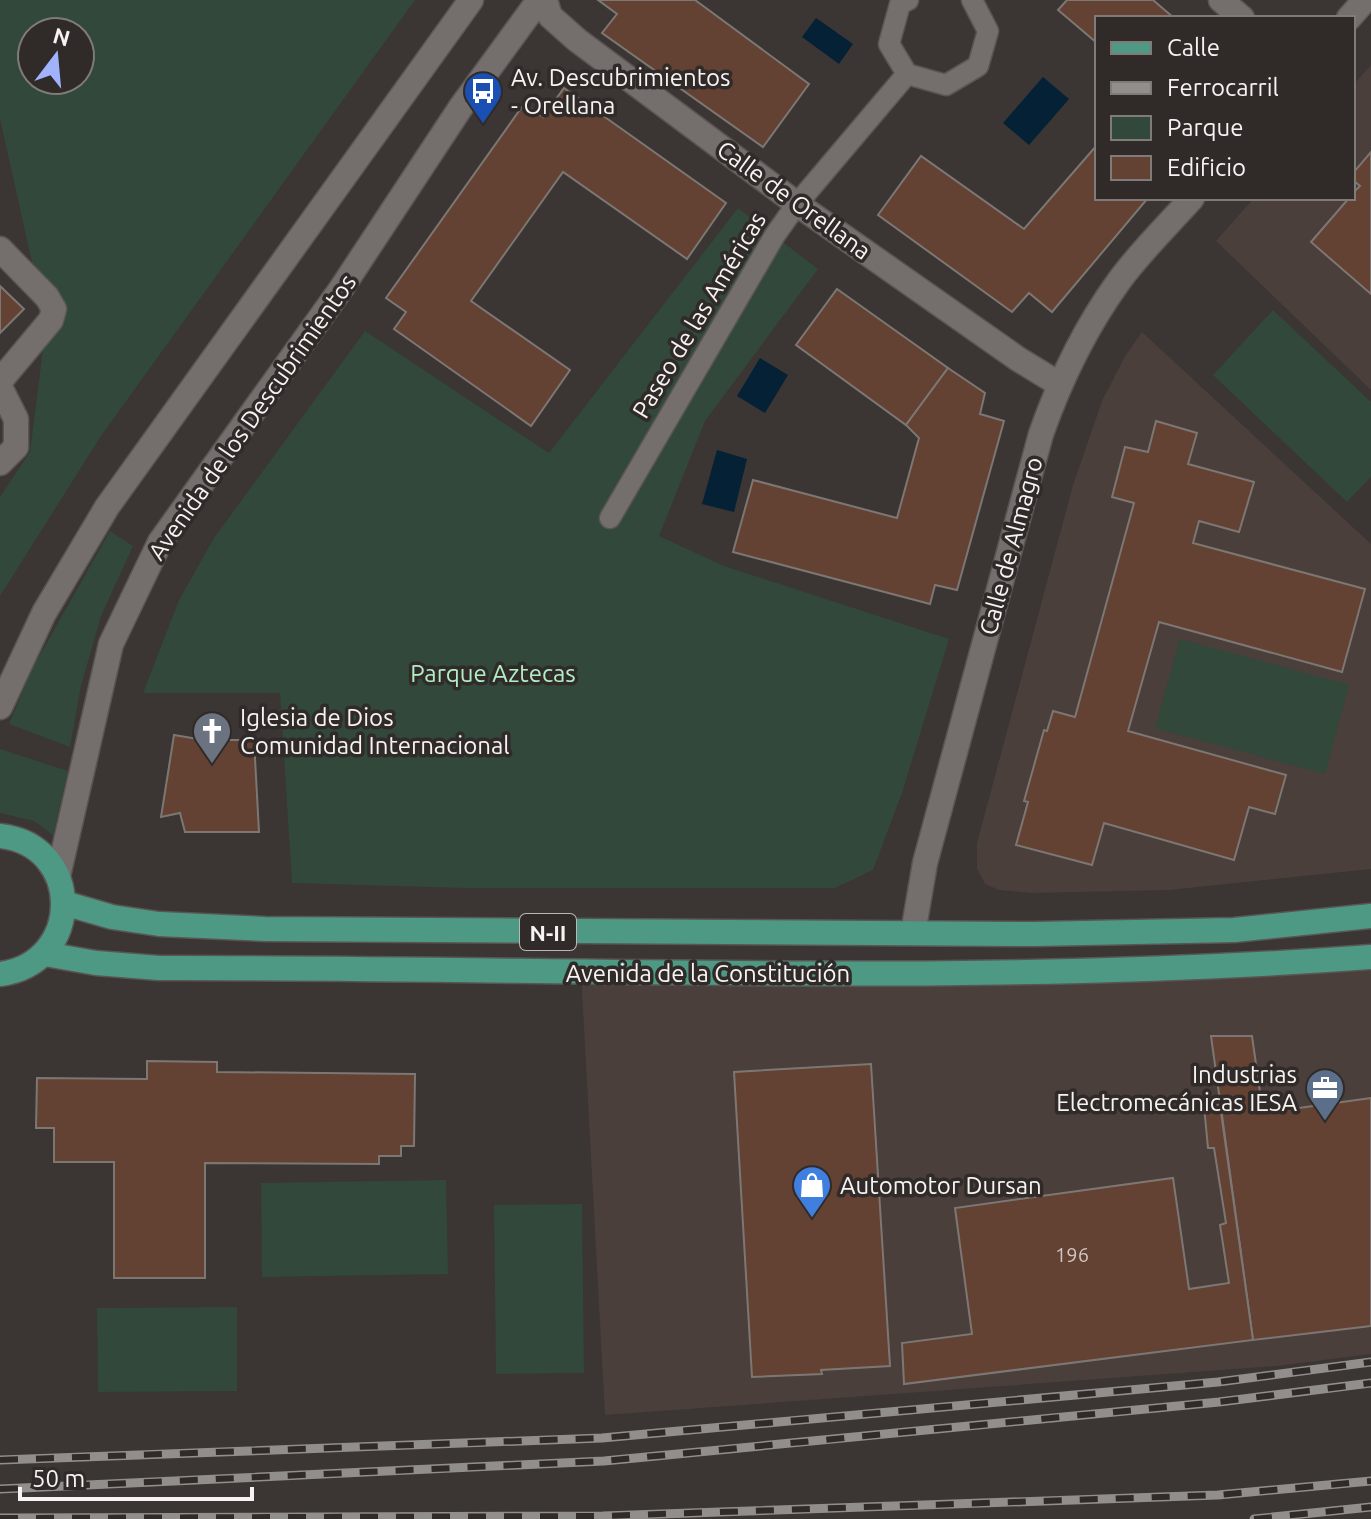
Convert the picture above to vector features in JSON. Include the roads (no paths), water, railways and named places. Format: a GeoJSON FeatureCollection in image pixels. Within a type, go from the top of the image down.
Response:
{"type":"FeatureCollection","features":[{"type":"Feature","properties":{"kind":"main road"},"geometry":{"type":"LineString","coordinates":[[0,836],[13,837],[33,847],[49,861],[58,876],[64,903],[58,933],[45,954],[26,968],[0,974]]}},
{"type":"Feature","properties":{"kind":"main road","name":"Avenida de la Constitución"},"geometry":{"type":"LineString","coordinates":[[64,903],[112,917],[159,924],[265,929],[1035,934],[1234,930],[1371,916]]}},
{"type":"Feature","properties":{"kind":"main road","name":"Avenida de la Constitución"},"geometry":{"type":"LineString","coordinates":[[45,954],[159,968],[896,974],[1240,967],[1371,957]]}},
{"type":"Feature","properties":{"kind":"street"},"geometry":{"type":"LineString","coordinates":[[0,707],[44,613],[107,507],[471,0]]}},
{"type":"Feature","properties":{"kind":"street","name":"Calle de Orellana"},"geometry":{"type":"LineString","coordinates":[[542,0],[550,16],[577,40],[797,204],[1005,350],[1059,384]]}},
{"type":"Feature","properties":{"kind":"street","name":"Avenida de los Descubrimientos"},"geometry":{"type":"LineString","coordinates":[[58,876],[111,644],[160,542],[341,289],[461,107],[542,0]]}},
{"type":"Feature","properties":{"kind":"street"},"geometry":{"type":"LineString","coordinates":[[908,0],[900,4],[889,44],[907,74],[946,85],[978,66],[988,31],[972,0]]}},
{"type":"Feature","properties":{"kind":"street"},"geometry":{"type":"LineString","coordinates":[[1221,0],[1240,16]]}},
{"type":"Feature","properties":{"kind":"street"},"geometry":{"type":"LineString","coordinates":[[1351,16],[1365,0]]}},
{"type":"Feature","properties":{"kind":"street","name":"Paseo de las Américas"},"geometry":{"type":"LineString","coordinates":[[610,518],[759,262],[797,204],[907,74]]}},
{"type":"Feature","properties":{"kind":"street","name":"Calle de Almagro"},"geometry":{"type":"LineString","coordinates":[[913,933],[925,863],[1041,434],[1059,384],[1120,280],[1190,200]]}},
{"type":"Feature","properties":{"kind":"street"},"geometry":{"type":"LineString","coordinates":[[0,249],[47,297],[54,309],[51,320],[0,384],[16,419],[16,447],[0,463]]}},
{"type":"Feature","properties":{"kind":"water"},"geometry":{"type":"Polygon","coordinates":[[[816,18],[853,44],[839,64],[802,37],[816,18]]]}},
{"type":"Feature","properties":{"kind":"water"},"geometry":{"type":"Polygon","coordinates":[[[1043,77],[1069,99],[1029,145],[1003,123],[1043,77]]]}},
{"type":"Feature","properties":{"kind":"water"},"geometry":{"type":"Polygon","coordinates":[[[760,358],[788,375],[765,413],[737,396],[760,358]]]}},
{"type":"Feature","properties":{"kind":"water"},"geometry":{"type":"Polygon","coordinates":[[[717,450],[747,459],[734,512],[702,504],[717,450]]]}},
{"type":"Feature","properties":{"kind":"railway"},"geometry":{"type":"LineString","coordinates":[[0,1460],[602,1438],[1218,1382],[1371,1362]]}},
{"type":"Feature","properties":{"kind":"railway"},"geometry":{"type":"LineString","coordinates":[[0,1489],[604,1461],[1219,1402],[1371,1383]]}},
{"type":"Feature","properties":{"kind":"railway"},"geometry":{"type":"LineString","coordinates":[[0,1518],[603,1516],[1218,1495],[1371,1481]]}},
{"type":"Feature","properties":{"kind":"railway"},"geometry":{"type":"LineString","coordinates":[[1254,1519],[1371,1507]]}},
{"type":"Feature","properties":{"kind":"place","name":"Av. Descubrimientos - Orellana"},"geometry":{"type":"Point","coordinates":[483,125]}},
{"type":"Feature","properties":{"kind":"place","name":"Iglesia de Dios Comunidad Internacional"},"geometry":{"type":"Point","coordinates":[212,765]}},
{"type":"Feature","properties":{"kind":"place","name":"Industrias Electromecánicas IESA"},"geometry":{"type":"Point","coordinates":[1325,1122]}},
{"type":"Feature","properties":{"kind":"place","name":"Automotor Dursan"},"geometry":{"type":"Point","coordinates":[812,1219]}},
{"type":"Feature","properties":{"kind":"park label","name":"Parque Aztecas"},"geometry":{"type":"Point","coordinates":[493,673]}}]}
